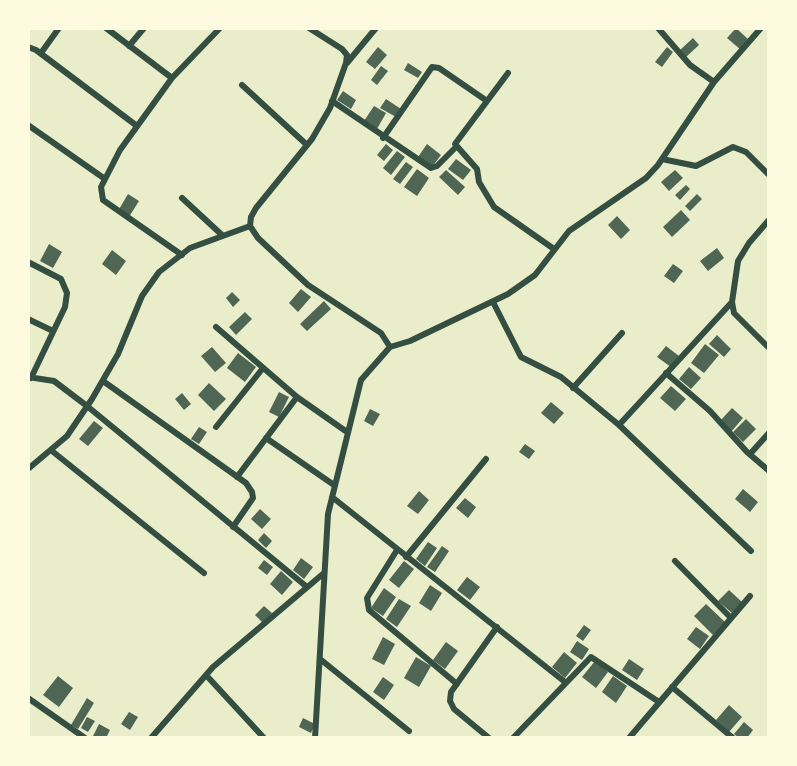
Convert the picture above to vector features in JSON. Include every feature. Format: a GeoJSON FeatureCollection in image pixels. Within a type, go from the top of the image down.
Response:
{"type":"FeatureCollection","features":[{"type":"Feature","properties":{"kind":"street"},"geometry":{"type":"LineString","coordinates":[[40,54],[59,28]]}},
{"type":"Feature","properties":{"kind":"street"},"geometry":{"type":"LineString","coordinates":[[106,28],[172,78]]}},
{"type":"Feature","properties":{"kind":"street"},"geometry":{"type":"LineString","coordinates":[[129,46],[144,28]]}},
{"type":"Feature","properties":{"kind":"street"},"geometry":{"type":"LineString","coordinates":[[182,255],[103,200],[100,194],[105,179],[137,126],[172,78],[220,28]]}},
{"type":"Feature","properties":{"kind":"street"},"geometry":{"type":"LineString","coordinates":[[309,28],[342,49],[347,55],[346,63],[332,101],[307,145],[256,208],[251,217],[250,226],[258,238],[308,285],[381,333],[390,347]]}},
{"type":"Feature","properties":{"kind":"street"},"geometry":{"type":"LineString","coordinates":[[346,63],[376,28]]}},
{"type":"Feature","properties":{"kind":"street"},"geometry":{"type":"LineString","coordinates":[[658,28],[690,65],[714,82]]}},
{"type":"Feature","properties":{"kind":"street"},"geometry":{"type":"LineString","coordinates":[[316,737],[328,514],[361,380],[390,347],[410,341],[493,302],[536,275],[569,231],[646,178],[662,159],[714,82],[761,28]]}},
{"type":"Feature","properties":{"kind":"street"},"geometry":{"type":"LineString","coordinates":[[28,47],[137,126]]}},
{"type":"Feature","properties":{"kind":"street"},"geometry":{"type":"LineString","coordinates":[[383,138],[432,67],[439,68],[487,101]]}},
{"type":"Feature","properties":{"kind":"street"},"geometry":{"type":"LineString","coordinates":[[508,73],[456,141],[456,147],[477,169],[479,182],[494,207],[554,249]]}},
{"type":"Feature","properties":{"kind":"street"},"geometry":{"type":"LineString","coordinates":[[242,85],[307,145]]}},
{"type":"Feature","properties":{"kind":"street"},"geometry":{"type":"LineString","coordinates":[[332,101],[383,138],[431,168],[437,166],[456,147]]}},
{"type":"Feature","properties":{"kind":"street"},"geometry":{"type":"LineString","coordinates":[[28,125],[105,179]]}},
{"type":"Feature","properties":{"kind":"street"},"geometry":{"type":"LineString","coordinates":[[662,159],[696,166],[733,147],[746,152],[768,174]]}},
{"type":"Feature","properties":{"kind":"street"},"geometry":{"type":"LineString","coordinates":[[182,198],[222,235]]}},
{"type":"Feature","properties":{"kind":"street"},"geometry":{"type":"LineString","coordinates":[[768,221],[749,243],[738,261],[732,302],[734,313],[768,346]]}},
{"type":"Feature","properties":{"kind":"street"},"geometry":{"type":"LineString","coordinates":[[28,470],[52,451],[66,436],[87,406],[118,354],[142,296],[159,272],[190,248],[250,226]]}},
{"type":"Feature","properties":{"kind":"street"},"geometry":{"type":"LineString","coordinates":[[28,262],[61,279],[66,285],[65,307],[30,378],[54,381],[307,587]]}},
{"type":"Feature","properties":{"kind":"street"},"geometry":{"type":"LineString","coordinates":[[493,302],[521,357],[545,368],[619,425],[751,551]]}},
{"type":"Feature","properties":{"kind":"street"},"geometry":{"type":"LineString","coordinates":[[619,425],[732,302]]}},
{"type":"Feature","properties":{"kind":"street"},"geometry":{"type":"LineString","coordinates":[[28,319],[53,331]]}},
{"type":"Feature","properties":{"kind":"street"},"geometry":{"type":"LineString","coordinates":[[216,327],[297,397],[347,432]]}},
{"type":"Feature","properties":{"kind":"street"},"geometry":{"type":"LineString","coordinates":[[573,388],[622,333]]}},
{"type":"Feature","properties":{"kind":"street"},"geometry":{"type":"LineString","coordinates":[[216,427],[263,368]]}},
{"type":"Feature","properties":{"kind":"street"},"geometry":{"type":"LineString","coordinates":[[666,373],[710,411],[768,470]]}},
{"type":"Feature","properties":{"kind":"street"},"geometry":{"type":"LineString","coordinates":[[102,381],[246,483],[253,498],[233,527]]}},
{"type":"Feature","properties":{"kind":"street"},"geometry":{"type":"LineString","coordinates":[[237,477],[297,397]]}},
{"type":"Feature","properties":{"kind":"street"},"geometry":{"type":"LineString","coordinates":[[750,454],[768,434]]}},
{"type":"Feature","properties":{"kind":"street"},"geometry":{"type":"LineString","coordinates":[[266,438],[334,486]]}},
{"type":"Feature","properties":{"kind":"street"},"geometry":{"type":"LineString","coordinates":[[52,451],[204,573]]}},
{"type":"Feature","properties":{"kind":"street"},"geometry":{"type":"LineString","coordinates":[[406,557],[486,459]]}},
{"type":"Feature","properties":{"kind":"street"},"geometry":{"type":"LineString","coordinates":[[332,497],[565,682]]}},
{"type":"Feature","properties":{"kind":"street"},"geometry":{"type":"LineString","coordinates":[[397,550],[368,598],[369,610],[457,684]]}},
{"type":"Feature","properties":{"kind":"street"},"geometry":{"type":"LineString","coordinates":[[675,561],[731,618]]}},
{"type":"Feature","properties":{"kind":"street"},"geometry":{"type":"LineString","coordinates":[[151,738],[206,675],[324,573]]}},
{"type":"Feature","properties":{"kind":"street"},"geometry":{"type":"LineString","coordinates":[[629,738],[750,596]]}},
{"type":"Feature","properties":{"kind":"street"},"geometry":{"type":"LineString","coordinates":[[489,738],[454,709],[450,701],[451,692],[497,627]]}},
{"type":"Feature","properties":{"kind":"street"},"geometry":{"type":"LineString","coordinates":[[513,738],[591,657],[659,702]]}},
{"type":"Feature","properties":{"kind":"street"},"geometry":{"type":"LineString","coordinates":[[320,659],[408,731]]}},
{"type":"Feature","properties":{"kind":"street"},"geometry":{"type":"LineString","coordinates":[[206,675],[264,738]]}},
{"type":"Feature","properties":{"kind":"street"},"geometry":{"type":"LineString","coordinates":[[672,687],[733,738]]}},
{"type":"Feature","properties":{"kind":"street"},"geometry":{"type":"LineString","coordinates":[[28,698],[84,738]]}},
{"type":"Feature","properties":{"kind":"building"},"geometry":{"type":"Polygon","coordinates":[[[736,28],[749,40],[741,50],[727,38],[736,28]]]}},
{"type":"Feature","properties":{"kind":"building"},"geometry":{"type":"Polygon","coordinates":[[[693,38],[699,45],[686,57],[680,50],[693,38]]]}},
{"type":"Feature","properties":{"kind":"building"},"geometry":{"type":"Polygon","coordinates":[[[378,47],[387,55],[375,69],[366,62],[378,47]]]}},
{"type":"Feature","properties":{"kind":"building"},"geometry":{"type":"Polygon","coordinates":[[[667,47],[673,52],[662,67],[655,62],[667,47]]]}},
{"type":"Feature","properties":{"kind":"building"},"geometry":{"type":"Polygon","coordinates":[[[408,63],[422,72],[418,78],[404,70],[408,63]]]}},
{"type":"Feature","properties":{"kind":"building"},"geometry":{"type":"Polygon","coordinates":[[[381,66],[388,71],[377,85],[371,80],[381,66]]]}},
{"type":"Feature","properties":{"kind":"building"},"geometry":{"type":"Polygon","coordinates":[[[343,91],[356,100],[351,109],[337,100],[343,91]]]}},
{"type":"Feature","properties":{"kind":"building"},"geometry":{"type":"Polygon","coordinates":[[[386,99],[401,109],[396,117],[380,108],[386,99]]]}},
{"type":"Feature","properties":{"kind":"building"},"geometry":{"type":"Polygon","coordinates":[[[374,106],[386,113],[377,129],[364,121],[374,106]]]}},
{"type":"Feature","properties":{"kind":"building"},"geometry":{"type":"Polygon","coordinates":[[[386,144],[393,150],[384,161],[377,155],[386,144]]]}},
{"type":"Feature","properties":{"kind":"building"},"geometry":{"type":"Polygon","coordinates":[[[427,144],[441,155],[432,167],[418,157],[427,144]]]}},
{"type":"Feature","properties":{"kind":"building"},"geometry":{"type":"Polygon","coordinates":[[[397,151],[405,157],[391,175],[383,168],[397,151]]]}},
{"type":"Feature","properties":{"kind":"building"},"geometry":{"type":"Polygon","coordinates":[[[456,159],[471,170],[463,180],[448,169],[456,159]]]}},
{"type":"Feature","properties":{"kind":"building"},"geometry":{"type":"Polygon","coordinates":[[[406,162],[413,167],[400,184],[393,179],[406,162]]]}},
{"type":"Feature","properties":{"kind":"building"},"geometry":{"type":"Polygon","coordinates":[[[417,169],[429,178],[417,196],[404,187],[417,169]]]}},
{"type":"Feature","properties":{"kind":"building"},"geometry":{"type":"Polygon","coordinates":[[[446,170],[465,187],[458,195],[439,177],[446,170]]]}},
{"type":"Feature","properties":{"kind":"building"},"geometry":{"type":"Polygon","coordinates":[[[675,170],[683,178],[669,191],[661,182],[675,170]]]}},
{"type":"Feature","properties":{"kind":"building"},"geometry":{"type":"Polygon","coordinates":[[[686,185],[690,189],[680,200],[675,195],[686,185]]]}},
{"type":"Feature","properties":{"kind":"building"},"geometry":{"type":"Polygon","coordinates":[[[128,194],[139,201],[129,217],[118,211],[128,194]]]}},
{"type":"Feature","properties":{"kind":"building"},"geometry":{"type":"Polygon","coordinates":[[[697,194],[702,199],[690,211],[685,206],[697,194]]]}},
{"type":"Feature","properties":{"kind":"building"},"geometry":{"type":"Polygon","coordinates":[[[681,210],[690,220],[672,237],[663,227],[681,210]]]}},
{"type":"Feature","properties":{"kind":"building"},"geometry":{"type":"Polygon","coordinates":[[[617,216],[630,230],[621,239],[608,225],[617,216]]]}},
{"type":"Feature","properties":{"kind":"building"},"geometry":{"type":"Polygon","coordinates":[[[49,244],[62,252],[53,268],[40,261],[49,244]]]}},
{"type":"Feature","properties":{"kind":"building"},"geometry":{"type":"Polygon","coordinates":[[[717,248],[724,258],[708,271],[700,261],[717,248]]]}},
{"type":"Feature","properties":{"kind":"building"},"geometry":{"type":"Polygon","coordinates":[[[112,250],[126,261],[116,275],[102,264],[112,250]]]}},
{"type":"Feature","properties":{"kind":"building"},"geometry":{"type":"Polygon","coordinates":[[[673,264],[683,271],[674,283],[664,276],[673,264]]]}},
{"type":"Feature","properties":{"kind":"building"},"geometry":{"type":"Polygon","coordinates":[[[301,289],[311,297],[298,312],[289,303],[301,289]]]}},
{"type":"Feature","properties":{"kind":"building"},"geometry":{"type":"Polygon","coordinates":[[[232,292],[240,300],[233,307],[226,298],[232,292]]]}},
{"type":"Feature","properties":{"kind":"building"},"geometry":{"type":"Polygon","coordinates":[[[324,301],[331,309],[307,331],[300,324],[324,301]]]}},
{"type":"Feature","properties":{"kind":"building"},"geometry":{"type":"Polygon","coordinates":[[[245,312],[252,319],[236,335],[229,327],[245,312]]]}},
{"type":"Feature","properties":{"kind":"building"},"geometry":{"type":"Polygon","coordinates":[[[717,335],[731,349],[724,357],[709,344],[717,335]]]}},
{"type":"Feature","properties":{"kind":"building"},"geometry":{"type":"Polygon","coordinates":[[[705,344],[719,355],[704,373],[691,363],[705,344]]]}},
{"type":"Feature","properties":{"kind":"building"},"geometry":{"type":"Polygon","coordinates":[[[666,346],[679,356],[671,367],[657,357],[666,346]]]}},
{"type":"Feature","properties":{"kind":"building"},"geometry":{"type":"Polygon","coordinates":[[[212,347],[226,363],[215,372],[201,356],[212,347]]]}},
{"type":"Feature","properties":{"kind":"building"},"geometry":{"type":"Polygon","coordinates":[[[238,353],[256,367],[245,382],[227,368],[238,353]]]}},
{"type":"Feature","properties":{"kind":"building"},"geometry":{"type":"Polygon","coordinates":[[[689,367],[701,378],[691,389],[679,379],[689,367]]]}},
{"type":"Feature","properties":{"kind":"building"},"geometry":{"type":"Polygon","coordinates":[[[209,383],[226,399],[214,411],[198,395],[209,383]]]}},
{"type":"Feature","properties":{"kind":"building"},"geometry":{"type":"Polygon","coordinates":[[[671,386],[686,399],[675,411],[660,398],[671,386]]]}},
{"type":"Feature","properties":{"kind":"building"},"geometry":{"type":"Polygon","coordinates":[[[279,392],[289,397],[279,417],[269,412],[279,392]]]}},
{"type":"Feature","properties":{"kind":"building"},"geometry":{"type":"Polygon","coordinates":[[[182,393],[191,404],[184,410],[175,399],[182,393]]]}},
{"type":"Feature","properties":{"kind":"building"},"geometry":{"type":"Polygon","coordinates":[[[551,402],[564,413],[554,424],[541,413],[551,402]]]}},
{"type":"Feature","properties":{"kind":"building"},"geometry":{"type":"Polygon","coordinates":[[[732,408],[743,418],[731,432],[720,421],[732,408]]]}},
{"type":"Feature","properties":{"kind":"building"},"geometry":{"type":"Polygon","coordinates":[[[370,409],[380,414],[373,426],[364,421],[370,409]]]}},
{"type":"Feature","properties":{"kind":"building"},"geometry":{"type":"Polygon","coordinates":[[[746,419],[756,429],[743,442],[733,432],[746,419]]]}},
{"type":"Feature","properties":{"kind":"building"},"geometry":{"type":"Polygon","coordinates":[[[94,421],[103,428],[88,446],[79,439],[94,421]]]}},
{"type":"Feature","properties":{"kind":"building"},"geometry":{"type":"Polygon","coordinates":[[[199,427],[207,432],[199,444],[191,439],[199,427]]]}},
{"type":"Feature","properties":{"kind":"building"},"geometry":{"type":"Polygon","coordinates":[[[525,444],[535,451],[529,459],[519,452],[525,444]]]}},
{"type":"Feature","properties":{"kind":"building"},"geometry":{"type":"Polygon","coordinates":[[[743,489],[758,502],[750,512],[735,499],[743,489]]]}},
{"type":"Feature","properties":{"kind":"building"},"geometry":{"type":"Polygon","coordinates":[[[419,491],[429,500],[418,514],[407,506],[419,491]]]}},
{"type":"Feature","properties":{"kind":"building"},"geometry":{"type":"Polygon","coordinates":[[[465,498],[476,507],[468,518],[456,508],[465,498]]]}},
{"type":"Feature","properties":{"kind":"building"},"geometry":{"type":"Polygon","coordinates":[[[260,509],[271,519],[262,529],[251,519],[260,509]]]}},
{"type":"Feature","properties":{"kind":"building"},"geometry":{"type":"Polygon","coordinates":[[[264,533],[272,541],[266,548],[258,540],[264,533]]]}},
{"type":"Feature","properties":{"kind":"building"},"geometry":{"type":"Polygon","coordinates":[[[428,542],[437,548],[425,566],[416,559],[428,542]]]}},
{"type":"Feature","properties":{"kind":"building"},"geometry":{"type":"Polygon","coordinates":[[[442,546],[449,551],[435,572],[427,567],[442,546]]]}},
{"type":"Feature","properties":{"kind":"building"},"geometry":{"type":"Polygon","coordinates":[[[301,558],[313,567],[304,579],[293,570],[301,558]]]}},
{"type":"Feature","properties":{"kind":"building"},"geometry":{"type":"Polygon","coordinates":[[[264,560],[273,567],[267,575],[258,568],[264,560]]]}},
{"type":"Feature","properties":{"kind":"building"},"geometry":{"type":"Polygon","coordinates":[[[404,561],[414,569],[399,588],[389,580],[404,561]]]}},
{"type":"Feature","properties":{"kind":"building"},"geometry":{"type":"Polygon","coordinates":[[[281,571],[293,582],[282,595],[270,584],[281,571]]]}},
{"type":"Feature","properties":{"kind":"building"},"geometry":{"type":"Polygon","coordinates":[[[467,577],[480,587],[470,600],[457,590],[467,577]]]}},
{"type":"Feature","properties":{"kind":"building"},"geometry":{"type":"Polygon","coordinates":[[[430,585],[442,593],[431,611],[419,603],[430,585]]]}},
{"type":"Feature","properties":{"kind":"building"},"geometry":{"type":"Polygon","coordinates":[[[384,588],[396,597],[383,616],[371,608],[384,588]]]}},
{"type":"Feature","properties":{"kind":"building"},"geometry":{"type":"Polygon","coordinates":[[[729,590],[742,602],[732,613],[718,601],[729,590]]]}},
{"type":"Feature","properties":{"kind":"building"},"geometry":{"type":"Polygon","coordinates":[[[399,599],[411,606],[397,627],[386,619],[399,599]]]}},
{"type":"Feature","properties":{"kind":"building"},"geometry":{"type":"Polygon","coordinates":[[[706,604],[725,622],[713,635],[694,616],[706,604]]]}},
{"type":"Feature","properties":{"kind":"building"},"geometry":{"type":"Polygon","coordinates":[[[264,606],[272,613],[263,623],[255,615],[264,606]]]}},
{"type":"Feature","properties":{"kind":"building"},"geometry":{"type":"Polygon","coordinates":[[[584,625],[591,630],[583,641],[576,636],[584,625]]]}},
{"type":"Feature","properties":{"kind":"building"},"geometry":{"type":"Polygon","coordinates":[[[696,627],[709,636],[700,649],[687,639],[696,627]]]}},
{"type":"Feature","properties":{"kind":"building"},"geometry":{"type":"Polygon","coordinates":[[[383,637],[395,644],[384,665],[372,659],[383,637]]]}},
{"type":"Feature","properties":{"kind":"building"},"geometry":{"type":"Polygon","coordinates":[[[577,641],[589,649],[582,660],[570,652],[577,641]]]}},
{"type":"Feature","properties":{"kind":"building"},"geometry":{"type":"Polygon","coordinates":[[[446,642],[458,651],[445,669],[433,660],[446,642]]]}},
{"type":"Feature","properties":{"kind":"building"},"geometry":{"type":"Polygon","coordinates":[[[564,652],[577,663],[565,678],[552,667],[564,652]]]}},
{"type":"Feature","properties":{"kind":"building"},"geometry":{"type":"Polygon","coordinates":[[[416,657],[431,666],[419,687],[404,678],[416,657]]]}},
{"type":"Feature","properties":{"kind":"building"},"geometry":{"type":"Polygon","coordinates":[[[629,659],[644,669],[637,680],[622,670],[629,659]]]}},
{"type":"Feature","properties":{"kind":"building"},"geometry":{"type":"Polygon","coordinates":[[[595,661],[608,672],[596,688],[582,677],[595,661]]]}},
{"type":"Feature","properties":{"kind":"building"},"geometry":{"type":"Polygon","coordinates":[[[58,676],[73,688],[59,707],[43,695],[58,676]]]}},
{"type":"Feature","properties":{"kind":"building"},"geometry":{"type":"Polygon","coordinates":[[[613,676],[627,686],[616,703],[602,692],[613,676]]]}},
{"type":"Feature","properties":{"kind":"building"},"geometry":{"type":"Polygon","coordinates":[[[383,677],[394,685],[384,700],[373,692],[383,677]]]}},
{"type":"Feature","properties":{"kind":"building"},"geometry":{"type":"Polygon","coordinates":[[[87,698],[94,703],[78,729],[71,725],[87,698]]]}},
{"type":"Feature","properties":{"kind":"building"},"geometry":{"type":"Polygon","coordinates":[[[729,705],[742,717],[729,732],[716,720],[729,705]]]}},
{"type":"Feature","properties":{"kind":"building"},"geometry":{"type":"Polygon","coordinates":[[[129,712],[138,717],[130,730],[121,724],[129,712]]]}},
{"type":"Feature","properties":{"kind":"building"},"geometry":{"type":"Polygon","coordinates":[[[87,717],[95,721],[88,732],[81,728],[87,717]]]}},
{"type":"Feature","properties":{"kind":"building"},"geometry":{"type":"Polygon","coordinates":[[[303,718],[315,724],[311,733],[299,727],[303,718]]]}},
{"type":"Feature","properties":{"kind":"building"},"geometry":{"type":"Polygon","coordinates":[[[744,722],[753,730],[747,738],[739,738],[734,734],[744,722]]]}},
{"type":"Feature","properties":{"kind":"building"},"geometry":{"type":"Polygon","coordinates":[[[99,724],[110,730],[106,738],[92,738],[99,724]]]}}]}
